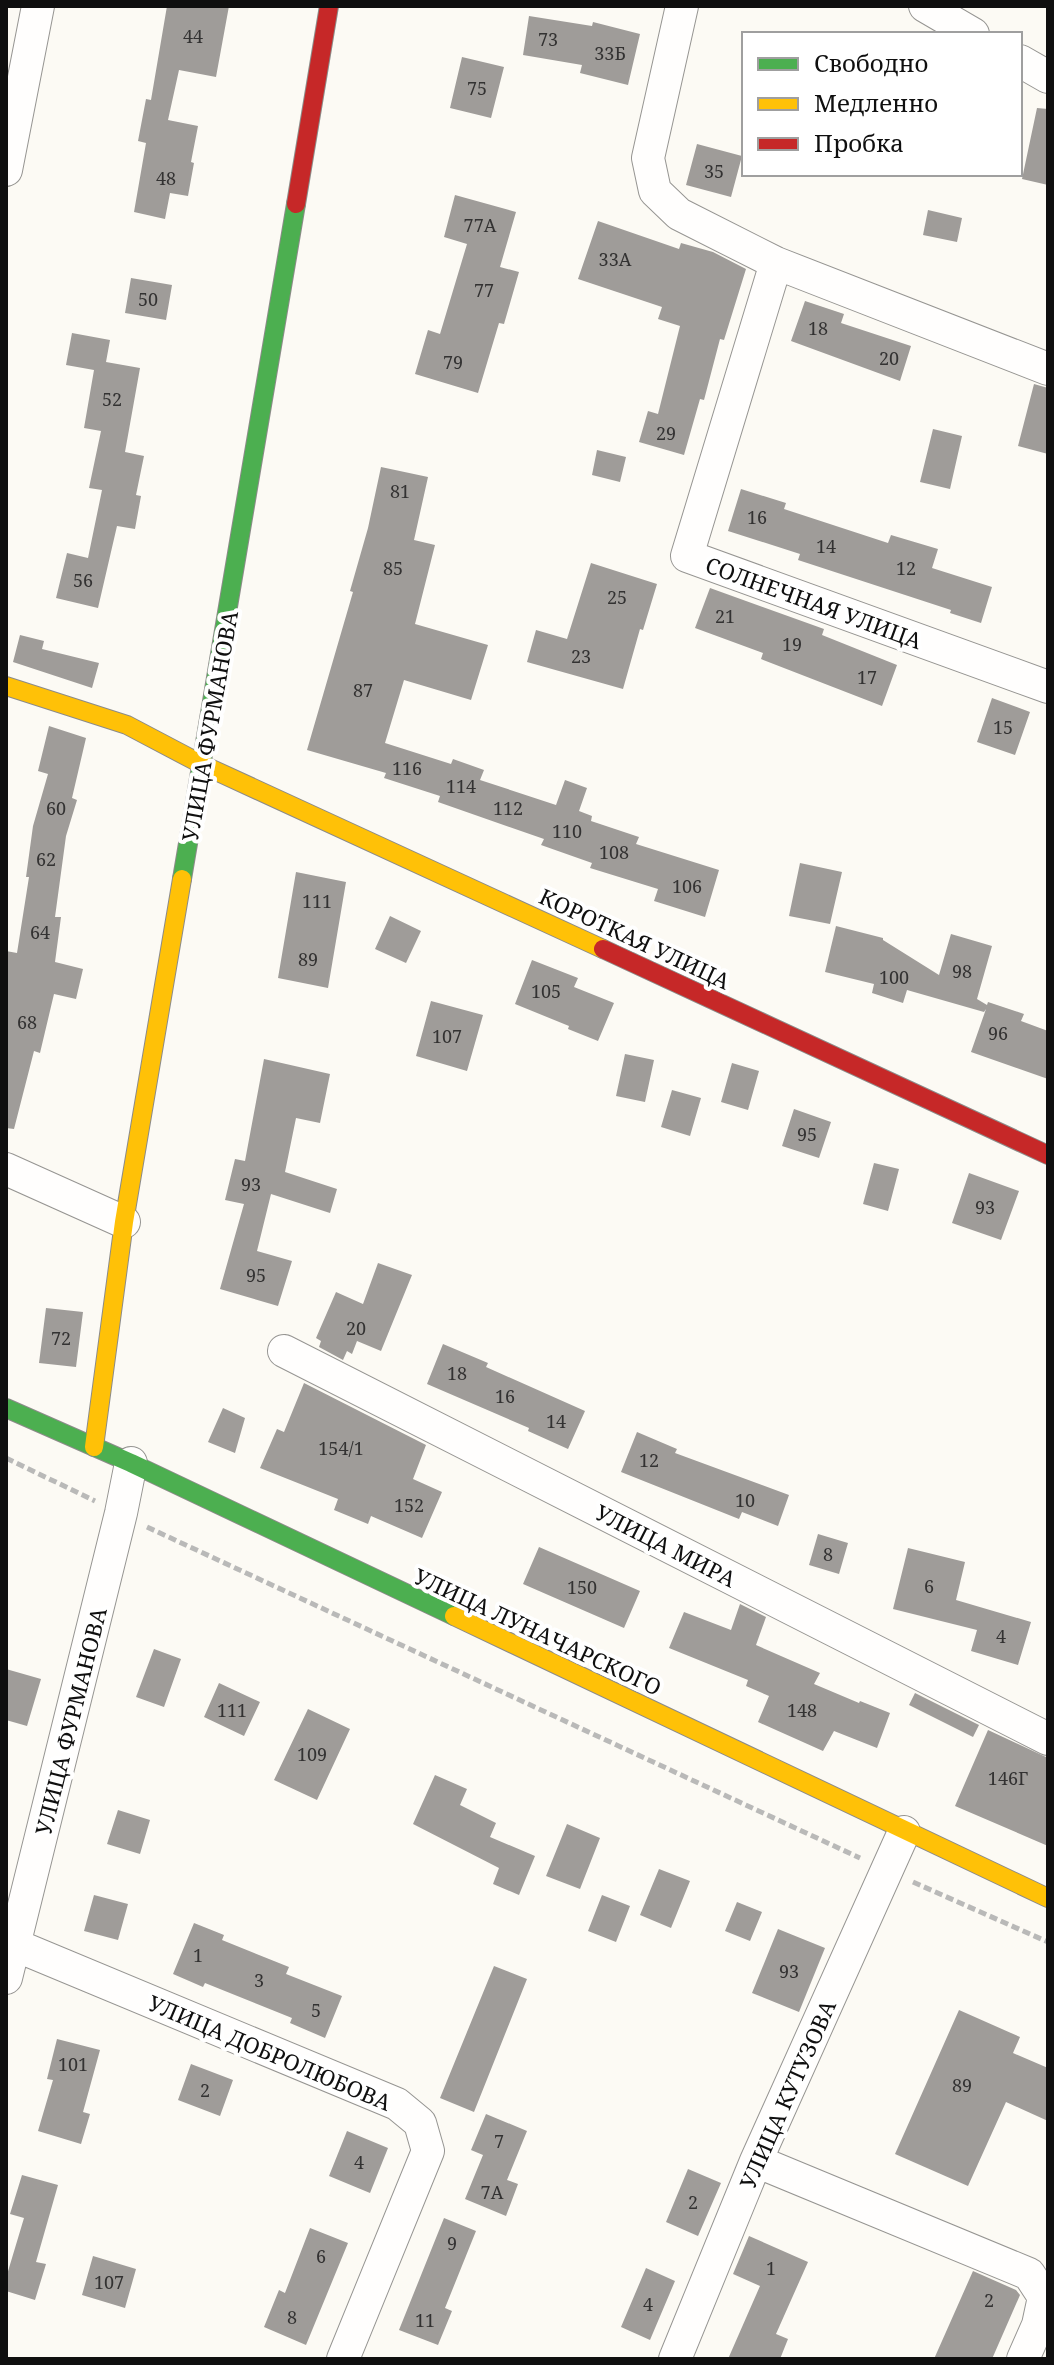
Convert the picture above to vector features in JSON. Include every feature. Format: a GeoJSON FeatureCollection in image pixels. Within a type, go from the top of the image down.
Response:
{"type":"FeatureCollection","features":[{"type":"Feature","properties":{"kind":"street"},"geometry":{"type":"LineString","coordinates":[[6,170],[38,6]]}},
{"type":"Feature","properties":{"kind":"street","name":"УЛИЦА ФУРМАНОВА"},"geometry":{"type":"LineString","coordinates":[[94,1447],[124,1222],[329,6]]}},
{"type":"Feature","properties":{"kind":"street"},"geometry":{"type":"LineString","coordinates":[[682,6],[648,158],[655,191],[679,214],[776,263],[1048,369]]}},
{"type":"Feature","properties":{"kind":"street"},"geometry":{"type":"LineString","coordinates":[[925,6],[970,32]]}},
{"type":"Feature","properties":{"kind":"street"},"geometry":{"type":"LineString","coordinates":[[1022,62],[1048,77]]}},
{"type":"Feature","properties":{"kind":"street","name":"СОЛНЕЧНАЯ УЛИЦА"},"geometry":{"type":"LineString","coordinates":[[776,263],[687,556],[1048,687]]}},
{"type":"Feature","properties":{"kind":"street","name":"КОРОТКАЯ УЛИЦА"},"geometry":{"type":"LineString","coordinates":[[6,686],[127,725],[203,765],[1048,1155]]}},
{"type":"Feature","properties":{"kind":"street"},"geometry":{"type":"LineString","coordinates":[[6,1169],[124,1222]]}},
{"type":"Feature","properties":{"kind":"street","name":"УЛИЦА МИРА"},"geometry":{"type":"LineString","coordinates":[[284,1351],[1048,1739]]}},
{"type":"Feature","properties":{"kind":"street","name":"УЛИЦА ЛУНАЧАРСКОГО"},"geometry":{"type":"LineString","coordinates":[[6,1408],[131,1463],[1048,1898]]}},
{"type":"Feature","properties":{"kind":"street","name":"УЛИЦА ФУРМАНОВА"},"geometry":{"type":"LineString","coordinates":[[6,1978],[131,1463]]}},
{"type":"Feature","properties":{"kind":"street","name":"УЛИЦА КУТУЗОВА"},"geometry":{"type":"LineString","coordinates":[[675,2359],[756,2161],[904,1832]]}},
{"type":"Feature","properties":{"kind":"street","name":"УЛИЦА ДОБРОЛЮБОВА"},"geometry":{"type":"LineString","coordinates":[[15,1945],[397,2104],[420,2123],[428,2151],[343,2359]]}},
{"type":"Feature","properties":{"kind":"street"},"geometry":{"type":"LineString","coordinates":[[756,2161],[1029,2274],[1044,2297],[1038,2325],[1023,2359]]}},
{"type":"Feature","properties":{"kind":"path"},"geometry":{"type":"LineString","coordinates":[[6,1458],[886,1872],[1048,1942]]}},
{"type":"Feature","properties":{"kind":"building"},"geometry":{"type":"Polygon","coordinates":[[[167,6],[229,6],[216,77],[179,70],[168,120],[198,126],[188,196],[170,193],[165,219],[134,212],[146,143],[138,141],[146,99],[151,100],[167,6]]]}},
{"type":"Feature","properties":{"kind":"building"},"geometry":{"type":"Polygon","coordinates":[[[529,16],[592,26],[593,22],[640,34],[628,85],[580,73],[582,65],[523,55],[529,16]]]}},
{"type":"Feature","properties":{"kind":"building"},"geometry":{"type":"Polygon","coordinates":[[[462,57],[504,67],[491,118],[450,108],[462,57]]]}},
{"type":"Feature","properties":{"kind":"building"},"geometry":{"type":"Polygon","coordinates":[[[1037,108],[1048,109],[1048,185],[1022,179],[1037,108]]]}},
{"type":"Feature","properties":{"kind":"building"},"geometry":{"type":"Polygon","coordinates":[[[697,144],[742,156],[731,197],[686,185],[697,144]]]}},
{"type":"Feature","properties":{"kind":"building"},"geometry":{"type":"Polygon","coordinates":[[[455,195],[516,212],[500,267],[519,272],[504,324],[499,323],[478,393],[415,374],[428,330],[440,334],[467,244],[444,237],[455,195]]]}},
{"type":"Feature","properties":{"kind":"building"},"geometry":{"type":"Polygon","coordinates":[[[928,210],[962,218],[957,242],[923,235],[928,210]]]}},
{"type":"Feature","properties":{"kind":"building"},"geometry":{"type":"Polygon","coordinates":[[[598,221],[679,249],[681,243],[713,252],[746,269],[724,340],[720,339],[704,400],[700,399],[684,455],[639,442],[648,411],[658,414],[680,326],[658,319],[662,307],[578,279],[598,221]]]}},
{"type":"Feature","properties":{"kind":"building"},"geometry":{"type":"Polygon","coordinates":[[[131,278],[172,285],[166,320],[125,313],[131,278]]]}},
{"type":"Feature","properties":{"kind":"building"},"geometry":{"type":"Polygon","coordinates":[[[805,301],[844,314],[841,323],[911,346],[900,381],[791,341],[805,301]]]}},
{"type":"Feature","properties":{"kind":"building"},"geometry":{"type":"Polygon","coordinates":[[[72,333],[110,340],[106,362],[140,368],[125,452],[144,456],[136,495],[141,496],[135,529],[117,526],[98,608],[56,598],[67,553],[88,558],[102,490],[89,488],[101,431],[84,428],[94,370],[66,365],[72,333]]]}},
{"type":"Feature","properties":{"kind":"building"},"geometry":{"type":"Polygon","coordinates":[[[1034,384],[1048,388],[1048,454],[1018,446],[1034,384]]]}},
{"type":"Feature","properties":{"kind":"building"},"geometry":{"type":"Polygon","coordinates":[[[933,429],[962,436],[950,489],[920,482],[933,429]]]}},
{"type":"Feature","properties":{"kind":"building"},"geometry":{"type":"Polygon","coordinates":[[[597,450],[626,457],[620,482],[592,475],[597,450]]]}},
{"type":"Feature","properties":{"kind":"building"},"geometry":{"type":"Polygon","coordinates":[[[381,467],[428,477],[414,540],[435,545],[415,624],[488,645],[471,700],[404,680],[385,743],[451,764],[453,759],[484,770],[480,780],[556,805],[565,780],[587,788],[579,811],[592,816],[591,821],[639,837],[636,844],[719,870],[705,917],[654,901],[658,889],[590,868],[592,863],[541,845],[544,839],[438,802],[440,796],[384,778],[386,773],[307,750],[353,592],[350,591],[381,467]]]}},
{"type":"Feature","properties":{"kind":"building"},"geometry":{"type":"Polygon","coordinates":[[[741,489],[786,503],[784,509],[888,543],[891,535],[938,549],[932,568],[992,587],[981,623],[950,613],[951,610],[798,560],[800,554],[728,531],[741,489]]]}},
{"type":"Feature","properties":{"kind":"building"},"geometry":{"type":"Polygon","coordinates":[[[591,563],[657,584],[623,689],[527,662],[536,630],[567,639],[591,563]]]}},
{"type":"Feature","properties":{"kind":"building"},"geometry":{"type":"Polygon","coordinates":[[[710,588],[824,629],[822,635],[897,665],[882,706],[761,659],[763,653],[695,628],[710,588]]]}},
{"type":"Feature","properties":{"kind":"building"},"geometry":{"type":"Polygon","coordinates":[[[20,635],[44,641],[42,649],[99,663],[92,688],[13,662],[20,635]]]}},
{"type":"Feature","properties":{"kind":"building"},"geometry":{"type":"Polygon","coordinates":[[[992,698],[1030,712],[1015,755],[977,742],[992,698]]]}},
{"type":"Feature","properties":{"kind":"building"},"geometry":{"type":"Polygon","coordinates":[[[49,726],[86,738],[72,798],[77,800],[66,836],[55,917],[61,917],[55,962],[83,969],[76,999],[54,994],[40,1053],[34,1051],[14,1129],[6,1128],[6,951],[17,953],[29,877],[26,877],[33,826],[48,774],[38,771],[49,726]]]}},
{"type":"Feature","properties":{"kind":"building"},"geometry":{"type":"Polygon","coordinates":[[[800,863],[842,872],[830,924],[789,916],[800,863]]]}},
{"type":"Feature","properties":{"kind":"building"},"geometry":{"type":"Polygon","coordinates":[[[296,872],[346,882],[328,988],[278,978],[296,872]]]}},
{"type":"Feature","properties":{"kind":"building"},"geometry":{"type":"Polygon","coordinates":[[[390,916],[421,931],[406,963],[375,949],[390,916]]]}},
{"type":"Feature","properties":{"kind":"building"},"geometry":{"type":"Polygon","coordinates":[[[836,926],[883,938],[939,975],[951,934],[992,946],[977,999],[987,1005],[988,1002],[1024,1014],[1021,1021],[1048,1031],[1048,1079],[971,1052],[986,1009],[984,1012],[907,990],[903,1003],[872,993],[874,984],[825,972],[836,926]]]}},
{"type":"Feature","properties":{"kind":"building"},"geometry":{"type":"Polygon","coordinates":[[[532,960],[578,978],[574,987],[614,1003],[598,1041],[515,1004],[532,960]]]}},
{"type":"Feature","properties":{"kind":"building"},"geometry":{"type":"Polygon","coordinates":[[[431,1001],[483,1015],[467,1071],[416,1056],[431,1001]]]}},
{"type":"Feature","properties":{"kind":"building"},"geometry":{"type":"Polygon","coordinates":[[[625,1054],[654,1060],[645,1102],[616,1096],[625,1054]]]}},
{"type":"Feature","properties":{"kind":"building"},"geometry":{"type":"Polygon","coordinates":[[[264,1059],[330,1074],[320,1123],[296,1118],[285,1172],[337,1189],[330,1213],[271,1194],[257,1251],[292,1261],[278,1306],[220,1289],[244,1204],[225,1200],[235,1159],[245,1161],[264,1059]]]}},
{"type":"Feature","properties":{"kind":"building"},"geometry":{"type":"Polygon","coordinates":[[[732,1063],[759,1071],[748,1110],[721,1102],[732,1063]]]}},
{"type":"Feature","properties":{"kind":"building"},"geometry":{"type":"Polygon","coordinates":[[[672,1090],[701,1098],[690,1136],[661,1127],[672,1090]]]}},
{"type":"Feature","properties":{"kind":"building"},"geometry":{"type":"Polygon","coordinates":[[[794,1109],[831,1122],[819,1158],[782,1146],[794,1109]]]}},
{"type":"Feature","properties":{"kind":"building"},"geometry":{"type":"Polygon","coordinates":[[[874,1163],[899,1169],[888,1211],[863,1204],[874,1163]]]}},
{"type":"Feature","properties":{"kind":"building"},"geometry":{"type":"Polygon","coordinates":[[[969,1173],[1019,1191],[1001,1240],[952,1223],[969,1173]]]}},
{"type":"Feature","properties":{"kind":"building"},"geometry":{"type":"Polygon","coordinates":[[[378,1263],[412,1275],[381,1351],[357,1341],[352,1354],[347,1351],[343,1360],[319,1347],[321,1341],[316,1338],[336,1292],[363,1304],[378,1263]]]}},
{"type":"Feature","properties":{"kind":"building"},"geometry":{"type":"Polygon","coordinates":[[[46,1308],[83,1312],[76,1367],[39,1363],[46,1308]]]}},
{"type":"Feature","properties":{"kind":"building"},"geometry":{"type":"Polygon","coordinates":[[[443,1344],[488,1363],[486,1367],[585,1411],[568,1449],[528,1431],[529,1428],[427,1384],[443,1344]]]}},
{"type":"Feature","properties":{"kind":"building"},"geometry":{"type":"Polygon","coordinates":[[[304,1383],[426,1445],[413,1479],[442,1492],[422,1538],[371,1516],[368,1524],[334,1510],[338,1499],[260,1468],[277,1429],[284,1432],[304,1383]]]}},
{"type":"Feature","properties":{"kind":"building"},"geometry":{"type":"Polygon","coordinates":[[[223,1408],[245,1418],[235,1453],[208,1442],[223,1408]]]}},
{"type":"Feature","properties":{"kind":"building"},"geometry":{"type":"Polygon","coordinates":[[[637,1432],[677,1449],[675,1453],[789,1495],[778,1526],[742,1512],[739,1519],[621,1472],[637,1432]]]}},
{"type":"Feature","properties":{"kind":"building"},"geometry":{"type":"Polygon","coordinates":[[[818,1534],[848,1543],[839,1574],[809,1565],[818,1534]]]}},
{"type":"Feature","properties":{"kind":"building"},"geometry":{"type":"Polygon","coordinates":[[[539,1547],[640,1591],[624,1628],[523,1584],[539,1547]]]}},
{"type":"Feature","properties":{"kind":"building"},"geometry":{"type":"Polygon","coordinates":[[[908,1548],[965,1562],[956,1600],[1031,1622],[1018,1665],[971,1651],[977,1630],[893,1609],[908,1548]]]}},
{"type":"Feature","properties":{"kind":"building"},"geometry":{"type":"Polygon","coordinates":[[[740,1604],[766,1617],[756,1645],[820,1673],[814,1684],[890,1713],[877,1748],[834,1731],[823,1751],[758,1722],[769,1696],[746,1686],[748,1680],[669,1648],[684,1612],[731,1630],[740,1604]]]}},
{"type":"Feature","properties":{"kind":"building"},"geometry":{"type":"Polygon","coordinates":[[[154,1649],[181,1659],[164,1707],[136,1697],[154,1649]]]}},
{"type":"Feature","properties":{"kind":"building"},"geometry":{"type":"Polygon","coordinates":[[[6,1669],[41,1679],[27,1726],[6,1720],[6,1669]]]}},
{"type":"Feature","properties":{"kind":"building"},"geometry":{"type":"Polygon","coordinates":[[[219,1683],[260,1702],[244,1736],[204,1717],[219,1683]]]}},
{"type":"Feature","properties":{"kind":"building"},"geometry":{"type":"Polygon","coordinates":[[[915,1693],[979,1725],[973,1737],[909,1705],[915,1693]]]}},
{"type":"Feature","properties":{"kind":"building"},"geometry":{"type":"Polygon","coordinates":[[[308,1709],[350,1729],[317,1800],[274,1780],[308,1709]]]}},
{"type":"Feature","properties":{"kind":"building"},"geometry":{"type":"Polygon","coordinates":[[[988,1730],[1048,1758],[1048,1846],[955,1806],[988,1730]]]}},
{"type":"Feature","properties":{"kind":"building"},"geometry":{"type":"Polygon","coordinates":[[[435,1775],[467,1789],[460,1805],[496,1823],[490,1837],[535,1856],[519,1895],[493,1884],[499,1868],[413,1824],[435,1775]]]}},
{"type":"Feature","properties":{"kind":"building"},"geometry":{"type":"Polygon","coordinates":[[[118,1810],[150,1820],[140,1854],[107,1844],[118,1810]]]}},
{"type":"Feature","properties":{"kind":"building"},"geometry":{"type":"Polygon","coordinates":[[[567,1824],[600,1838],[580,1889],[546,1876],[567,1824]]]}},
{"type":"Feature","properties":{"kind":"building"},"geometry":{"type":"Polygon","coordinates":[[[659,1869],[690,1881],[671,1928],[640,1915],[659,1869]]]}},
{"type":"Feature","properties":{"kind":"building"},"geometry":{"type":"Polygon","coordinates":[[[94,1895],[128,1904],[118,1940],[84,1931],[94,1895]]]}},
{"type":"Feature","properties":{"kind":"building"},"geometry":{"type":"Polygon","coordinates":[[[602,1895],[630,1906],[616,1942],[588,1931],[602,1895]]]}},
{"type":"Feature","properties":{"kind":"building"},"geometry":{"type":"Polygon","coordinates":[[[737,1902],[762,1912],[750,1941],[725,1931],[737,1902]]]}},
{"type":"Feature","properties":{"kind":"building"},"geometry":{"type":"Polygon","coordinates":[[[194,1923],[224,1935],[222,1940],[289,1967],[286,1974],[342,1996],[325,2038],[290,2023],[292,2018],[205,1983],[203,1987],[173,1974],[194,1923]]]}},
{"type":"Feature","properties":{"kind":"building"},"geometry":{"type":"Polygon","coordinates":[[[778,1929],[825,1948],[799,2012],[752,1993],[778,1929]]]}},
{"type":"Feature","properties":{"kind":"building"},"geometry":{"type":"Polygon","coordinates":[[[494,1966],[527,1979],[474,2112],[440,2098],[494,1966]]]}},
{"type":"Feature","properties":{"kind":"building"},"geometry":{"type":"Polygon","coordinates":[[[959,2010],[1020,2037],[1013,2053],[1048,2068],[1048,2121],[1006,2102],[968,2186],[895,2154],[959,2010]]]}},
{"type":"Feature","properties":{"kind":"building"},"geometry":{"type":"Polygon","coordinates":[[[57,2039],[100,2050],[83,2112],[90,2114],[81,2144],[38,2131],[53,2080],[47,2079],[57,2039]]]}},
{"type":"Feature","properties":{"kind":"building"},"geometry":{"type":"Polygon","coordinates":[[[191,2064],[233,2080],[220,2116],[178,2100],[191,2064]]]}},
{"type":"Feature","properties":{"kind":"building"},"geometry":{"type":"Polygon","coordinates":[[[486,2114],[527,2131],[507,2180],[518,2184],[506,2216],[465,2199],[483,2155],[471,2150],[486,2114]]]}},
{"type":"Feature","properties":{"kind":"building"},"geometry":{"type":"Polygon","coordinates":[[[347,2131],[388,2148],[370,2193],[329,2176],[347,2131]]]}},
{"type":"Feature","properties":{"kind":"building"},"geometry":{"type":"Polygon","coordinates":[[[688,2169],[721,2183],[698,2236],[666,2222],[688,2169]]]}},
{"type":"Feature","properties":{"kind":"building"},"geometry":{"type":"Polygon","coordinates":[[[22,2175],[58,2185],[36,2262],[46,2264],[35,2300],[6,2291],[6,2278],[24,2218],[10,2214],[22,2175]]]}},
{"type":"Feature","properties":{"kind":"building"},"geometry":{"type":"Polygon","coordinates":[[[444,2218],[476,2231],[445,2308],[452,2311],[438,2345],[399,2330],[444,2218]]]}},
{"type":"Feature","properties":{"kind":"building"},"geometry":{"type":"Polygon","coordinates":[[[310,2228],[348,2243],[306,2345],[264,2327],[279,2290],[285,2293],[310,2228]]]}},
{"type":"Feature","properties":{"kind":"building"},"geometry":{"type":"Polygon","coordinates":[[[749,2236],[808,2262],[776,2334],[788,2339],[780,2359],[728,2359],[760,2286],[733,2274],[749,2236]]]}},
{"type":"Feature","properties":{"kind":"building"},"geometry":{"type":"Polygon","coordinates":[[[93,2256],[136,2269],[125,2308],[82,2295],[93,2256]]]}},
{"type":"Feature","properties":{"kind":"building"},"geometry":{"type":"Polygon","coordinates":[[[646,2268],[675,2281],[650,2340],[621,2327],[646,2268]]]}},
{"type":"Feature","properties":{"kind":"building"},"geometry":{"type":"Polygon","coordinates":[[[973,2271],[1016,2290],[1020,2295],[992,2359],[934,2359],[973,2271]]]}},
{"type":"Feature","properties":{"kind":"traffic: fast"},"geometry":{"type":"LineString","coordinates":[[182,879],[296,204]]}},
{"type":"Feature","properties":{"kind":"traffic: fast"},"geometry":{"type":"LineString","coordinates":[[6,1408],[131,1463],[454,1616]]}},
{"type":"Feature","properties":{"kind":"traffic: slow"},"geometry":{"type":"LineString","coordinates":[[6,686],[127,725],[203,765],[603,949]]}},
{"type":"Feature","properties":{"kind":"traffic: slow"},"geometry":{"type":"LineString","coordinates":[[94,1447],[124,1222],[182,879]]}},
{"type":"Feature","properties":{"kind":"traffic: slow"},"geometry":{"type":"LineString","coordinates":[[454,1616],[1048,1898]]}},
{"type":"Feature","properties":{"kind":"traffic: jam"},"geometry":{"type":"LineString","coordinates":[[296,204],[329,6]]}},
{"type":"Feature","properties":{"kind":"traffic: jam"},"geometry":{"type":"LineString","coordinates":[[603,949],[1048,1155]]}}]}
